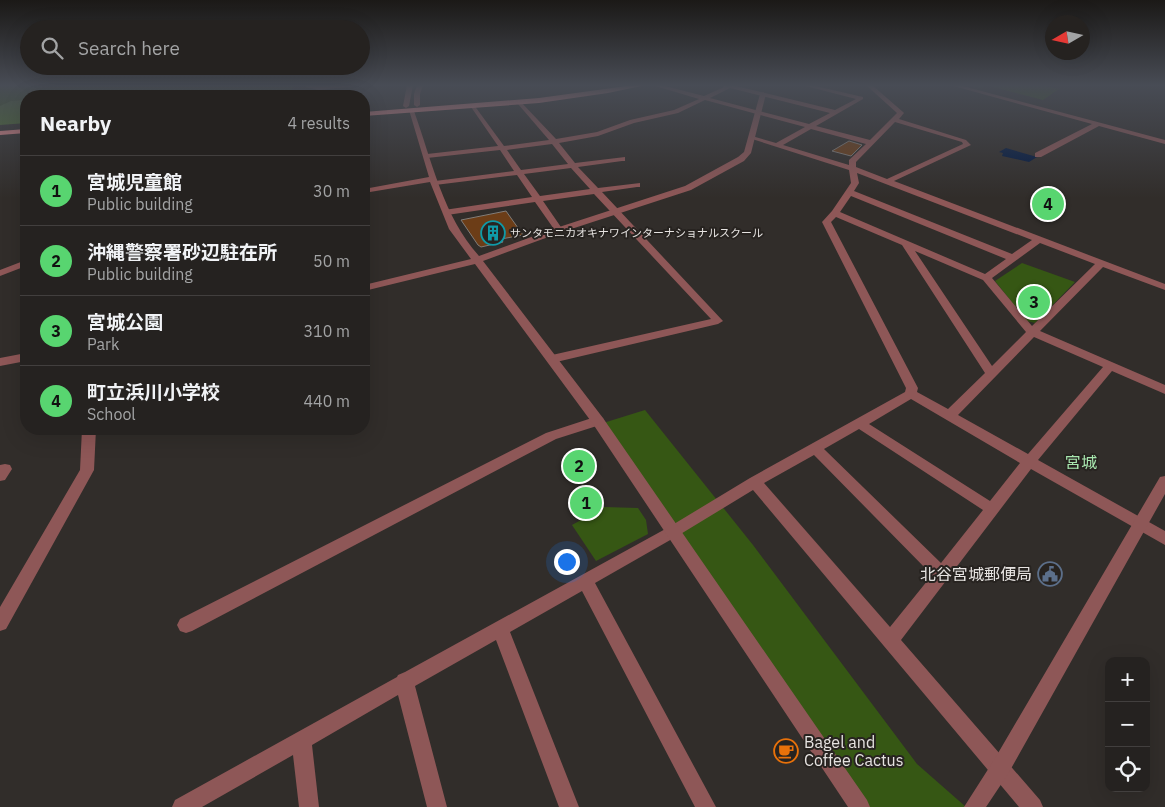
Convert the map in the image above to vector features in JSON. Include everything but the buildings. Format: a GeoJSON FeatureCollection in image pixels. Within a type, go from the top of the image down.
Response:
{"type":"FeatureCollection","features":[{"type":"Feature","properties":{"kind":"highway"},"geometry":{"type":"LineString","coordinates":[[0,133],[20,131]]}},
{"type":"Feature","properties":{"kind":"highway"},"geometry":{"type":"LineString","coordinates":[[0,138],[20,137]]}},
{"type":"Feature","properties":{"kind":"street"},"geometry":{"type":"LineString","coordinates":[[416,123],[434,181],[466,249],[477,260],[598,421],[860,807]]}},
{"type":"Feature","properties":{"kind":"street"},"geometry":{"type":"LineString","coordinates":[[485,123],[559,230]]}},
{"type":"Feature","properties":{"kind":"street"},"geometry":{"type":"LineString","coordinates":[[538,123],[573,165],[718,321],[552,359]]}},
{"type":"Feature","properties":{"kind":"street"},"geometry":{"type":"LineString","coordinates":[[427,156],[501,148],[598,134],[628,123]]}},
{"type":"Feature","properties":{"kind":"street"},"geometry":{"type":"LineString","coordinates":[[370,287],[477,260],[559,230],[688,188],[741,159],[747,153],[756,123]]}},
{"type":"Feature","properties":{"kind":"street"},"geometry":{"type":"LineString","coordinates":[[794,123],[871,144]]}},
{"type":"Feature","properties":{"kind":"street"},"geometry":{"type":"LineString","coordinates":[[778,146],[817,123]]}},
{"type":"Feature","properties":{"kind":"street"},"geometry":{"type":"LineString","coordinates":[[892,123],[852,162],[856,183],[835,213],[826,222],[912,388],[911,394]]}},
{"type":"Feature","properties":{"kind":"street"},"geometry":{"type":"LineString","coordinates":[[889,181],[967,145],[964,141],[904,123]]}},
{"type":"Feature","properties":{"kind":"street"},"geometry":{"type":"LineString","coordinates":[[1093,123],[1165,142]]}},
{"type":"Feature","properties":{"kind":"street"},"geometry":{"type":"LineString","coordinates":[[1038,154],[1098,124]]}},
{"type":"Feature","properties":{"kind":"street"},"geometry":{"type":"LineString","coordinates":[[752,138],[889,181],[1165,287]]}},
{"type":"Feature","properties":{"kind":"street"},"geometry":{"type":"LineString","coordinates":[[370,190],[622,159]]}},
{"type":"Feature","properties":{"kind":"street"},"geometry":{"type":"LineString","coordinates":[[447,212],[637,185]]}},
{"type":"Feature","properties":{"kind":"street"},"geometry":{"type":"LineString","coordinates":[[849,192],[1013,258]]}},
{"type":"Feature","properties":{"kind":"street"},"geometry":{"type":"LineString","coordinates":[[835,213],[986,278],[1032,332],[1165,390]]}},
{"type":"Feature","properties":{"kind":"street"},"geometry":{"type":"LineString","coordinates":[[986,278],[1039,239]]}},
{"type":"Feature","properties":{"kind":"street"},"geometry":{"type":"LineString","coordinates":[[905,243],[991,373]]}},
{"type":"Feature","properties":{"kind":"street"},"geometry":{"type":"LineString","coordinates":[[949,416],[1101,262]]}},
{"type":"Feature","properties":{"kind":"street"},"geometry":{"type":"LineString","coordinates":[[0,273],[20,265]]}},
{"type":"Feature","properties":{"kind":"street"},"geometry":{"type":"LineString","coordinates":[[0,362],[20,358]]}},
{"type":"Feature","properties":{"kind":"street"},"geometry":{"type":"LineString","coordinates":[[891,640],[1029,462],[1110,366]]}},
{"type":"Feature","properties":{"kind":"street"},"geometry":{"type":"LineString","coordinates":[[911,394],[1165,539]]}},
{"type":"Feature","properties":{"kind":"street"},"geometry":{"type":"LineString","coordinates":[[182,807],[204,801],[301,739],[674,531],[755,482],[911,394]]}},
{"type":"Feature","properties":{"kind":"street"},"geometry":{"type":"LineString","coordinates":[[186,625],[551,436],[598,421]]}},
{"type":"Feature","properties":{"kind":"street"},"geometry":{"type":"LineString","coordinates":[[860,424],[992,510]]}},
{"type":"Feature","properties":{"kind":"street"},"geometry":{"type":"LineString","coordinates":[[0,624],[87,470],[90,435]]}},
{"type":"Feature","properties":{"kind":"street"},"geometry":{"type":"LineString","coordinates":[[816,449],[941,574]]}},
{"type":"Feature","properties":{"kind":"street"},"geometry":{"type":"LineString","coordinates":[[0,470],[5,469],[0,476]]}},
{"type":"Feature","properties":{"kind":"street"},"geometry":{"type":"LineString","coordinates":[[974,807],[1001,767],[1165,481]]}},
{"type":"Feature","properties":{"kind":"street"},"geometry":{"type":"LineString","coordinates":[[755,482],[1001,767],[1033,807]]}},
{"type":"Feature","properties":{"kind":"street"},"geometry":{"type":"LineString","coordinates":[[585,580],[706,807]]}},
{"type":"Feature","properties":{"kind":"street"},"geometry":{"type":"LineString","coordinates":[[500,628],[569,807]]}},
{"type":"Feature","properties":{"kind":"street"},"geometry":{"type":"LineString","coordinates":[[404,681],[436,807]]}},
{"type":"Feature","properties":{"kind":"street"},"geometry":{"type":"LineString","coordinates":[[301,739],[309,807]]}},
{"type":"Feature","properties":{"kind":"green space"},"geometry":{"type":"Polygon","coordinates":[[[0,123],[20,123],[20,123],[0,123]]]}},
{"type":"Feature","properties":{"kind":"green space"},"geometry":{"type":"Polygon","coordinates":[[[0,123],[20,123],[20,123],[0,125],[0,123]]]}},
{"type":"Feature","properties":{"kind":"green space"},"geometry":{"type":"Polygon","coordinates":[[[1022,263],[1075,282],[1035,323],[1027,321],[995,281],[1022,263]]]}},
{"type":"Feature","properties":{"kind":"green space"},"geometry":{"type":"Polygon","coordinates":[[[645,410],[753,545],[917,764],[966,807],[860,807],[600,424],[645,410]]]}},
{"type":"Feature","properties":{"kind":"green space"},"geometry":{"type":"Polygon","coordinates":[[[604,507],[638,508],[646,520],[648,534],[596,561],[572,525],[604,507]]]}},
{"type":"Feature","properties":{"kind":"water"},"geometry":{"type":"Polygon","coordinates":[[[1006,148],[1037,157],[1029,162],[1002,156],[1003,153],[999,152],[1006,148]]]}},
{"type":"Feature","properties":{"kind":"place","name":"町立浜川小学校"},"geometry":{"type":"Point","coordinates":[1048,204]}},
{"type":"Feature","properties":{"kind":"place","name":"サンタモニカオキナワインターナショナルスクール"},"geometry":{"type":"Point","coordinates":[493,233]}},
{"type":"Feature","properties":{"kind":"place","name":"宮城公園"},"geometry":{"type":"Point","coordinates":[1034,302]}},
{"type":"Feature","properties":{"kind":"place","name":"沖縄警察署砂辺駐在所"},"geometry":{"type":"Point","coordinates":[579,466]}},
{"type":"Feature","properties":{"kind":"place","name":"宮城児童館"},"geometry":{"type":"Point","coordinates":[586,503]}},
{"type":"Feature","properties":{"kind":"place","name":"北谷宮城郵便局"},"geometry":{"type":"Point","coordinates":[1050,574]}},
{"type":"Feature","properties":{"kind":"place","name":"Bagel and Coffee Cactus"},"geometry":{"type":"Point","coordinates":[786,751]}},
{"type":"Feature","properties":{"kind":"district","name":"宮城"},"geometry":{"type":"Point","coordinates":[1081,462]}}]}
